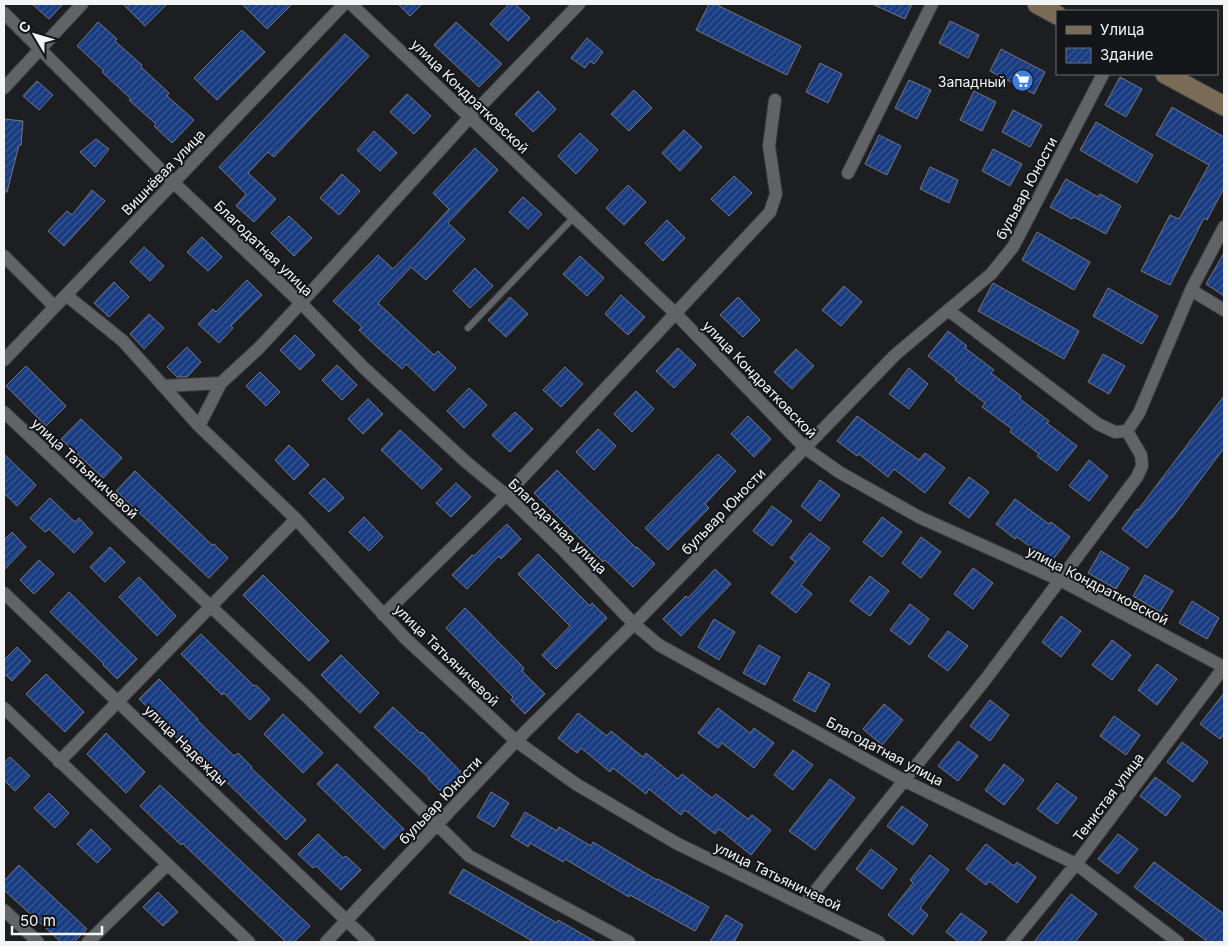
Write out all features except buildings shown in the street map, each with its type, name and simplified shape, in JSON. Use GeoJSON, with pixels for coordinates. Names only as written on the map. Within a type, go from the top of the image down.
{"type":"FeatureCollection","features":[{"type":"Feature","properties":{"kind":"main road"},"geometry":{"type":"LineString","coordinates":[[1037,4],[1056,14]]}},
{"type":"Feature","properties":{"kind":"main road"},"geometry":{"type":"LineString","coordinates":[[1167,75],[1224,106]]}},
{"type":"Feature","properties":{"kind":"street"},"geometry":{"type":"LineString","coordinates":[[4,88],[82,4]]}},
{"type":"Feature","properties":{"kind":"street","name":"Вишнёвая улица"},"geometry":{"type":"LineString","coordinates":[[4,360],[344,4]]}},
{"type":"Feature","properties":{"kind":"street","name":"улица Кондратковской"},"geometry":{"type":"LineString","coordinates":[[351,4],[676,314],[805,448],[839,472],[919,517],[1060,580],[1224,667]]}},
{"type":"Feature","properties":{"kind":"street"},"geometry":{"type":"LineString","coordinates":[[199,426],[221,383],[259,348],[470,117],[579,4]]}},
{"type":"Feature","properties":{"kind":"street"},"geometry":{"type":"LineString","coordinates":[[848,173],[932,4]]}},
{"type":"Feature","properties":{"kind":"street","name":"Благодатная улица"},"geometry":{"type":"LineString","coordinates":[[4,13],[174,183],[301,303],[363,367],[465,461],[506,495],[563,550],[634,624],[659,645],[906,780],[1076,864],[1178,942]]}},
{"type":"Feature","properties":{"kind":"street","name":"бульвар Юности"},"geometry":{"type":"LineString","coordinates":[[326,942],[516,741],[634,624],[895,355],[992,274],[1013,247],[1102,75]]}},
{"type":"Feature","properties":{"kind":"street"},"geometry":{"type":"LineString","coordinates":[[383,615],[506,495],[770,212],[776,194],[769,146],[776,100]]}},
{"type":"Feature","properties":{"kind":"street"},"geometry":{"type":"LineString","coordinates":[[1127,431],[1139,413],[1191,290],[1224,227]]}},
{"type":"Feature","properties":{"kind":"street"},"geometry":{"type":"LineString","coordinates":[[4,256],[55,307]]}},
{"type":"Feature","properties":{"kind":"street"},"geometry":{"type":"LineString","coordinates":[[1191,290],[1224,310]]}},
{"type":"Feature","properties":{"kind":"street","name":"улица Татьяничевой"},"geometry":{"type":"LineString","coordinates":[[66,295],[123,341],[199,426],[296,519],[383,615],[516,741],[576,784],[676,843],[879,942]]}},
{"type":"Feature","properties":{"kind":"street"},"geometry":{"type":"LineString","coordinates":[[948,310],[1098,424],[1115,432],[1127,431]]}},
{"type":"Feature","properties":{"kind":"street"},"geometry":{"type":"LineString","coordinates":[[162,386],[221,383]]}},
{"type":"Feature","properties":{"kind":"street","name":"улица Татьяничевой"},"geometry":{"type":"LineString","coordinates":[[4,412],[308,697],[469,856],[629,942]]}},
{"type":"Feature","properties":{"kind":"street"},"geometry":{"type":"LineString","coordinates":[[804,905],[985,680],[1137,477],[1142,466],[1141,455],[1127,431]]}},
{"type":"Feature","properties":{"kind":"street"},"geometry":{"type":"LineString","coordinates":[[59,762],[296,519]]}},
{"type":"Feature","properties":{"kind":"street","name":"улица Надежды"},"geometry":{"type":"LineString","coordinates":[[4,592],[347,920]]}},
{"type":"Feature","properties":{"kind":"street","name":"Тенистая улица"},"geometry":{"type":"LineString","coordinates":[[1012,942],[1076,864],[1224,667]]}},
{"type":"Feature","properties":{"kind":"street"},"geometry":{"type":"LineString","coordinates":[[4,708],[249,942]]}},
{"type":"Feature","properties":{"kind":"street"},"geometry":{"type":"LineString","coordinates":[[88,942],[167,865]]}},
{"type":"Feature","properties":{"kind":"street"},"geometry":{"type":"LineString","coordinates":[[4,910],[38,942]]}},
{"type":"Feature","properties":{"kind":"street"},"geometry":{"type":"LineString","coordinates":[[347,920],[369,942]]}},
{"type":"Feature","properties":{"kind":"lane"},"geometry":{"type":"LineString","coordinates":[[468,328],[574,217]]}},
{"type":"Feature","properties":{"kind":"place","name":"Западный"},"geometry":{"type":"Point","coordinates":[1022,81]}}]}
